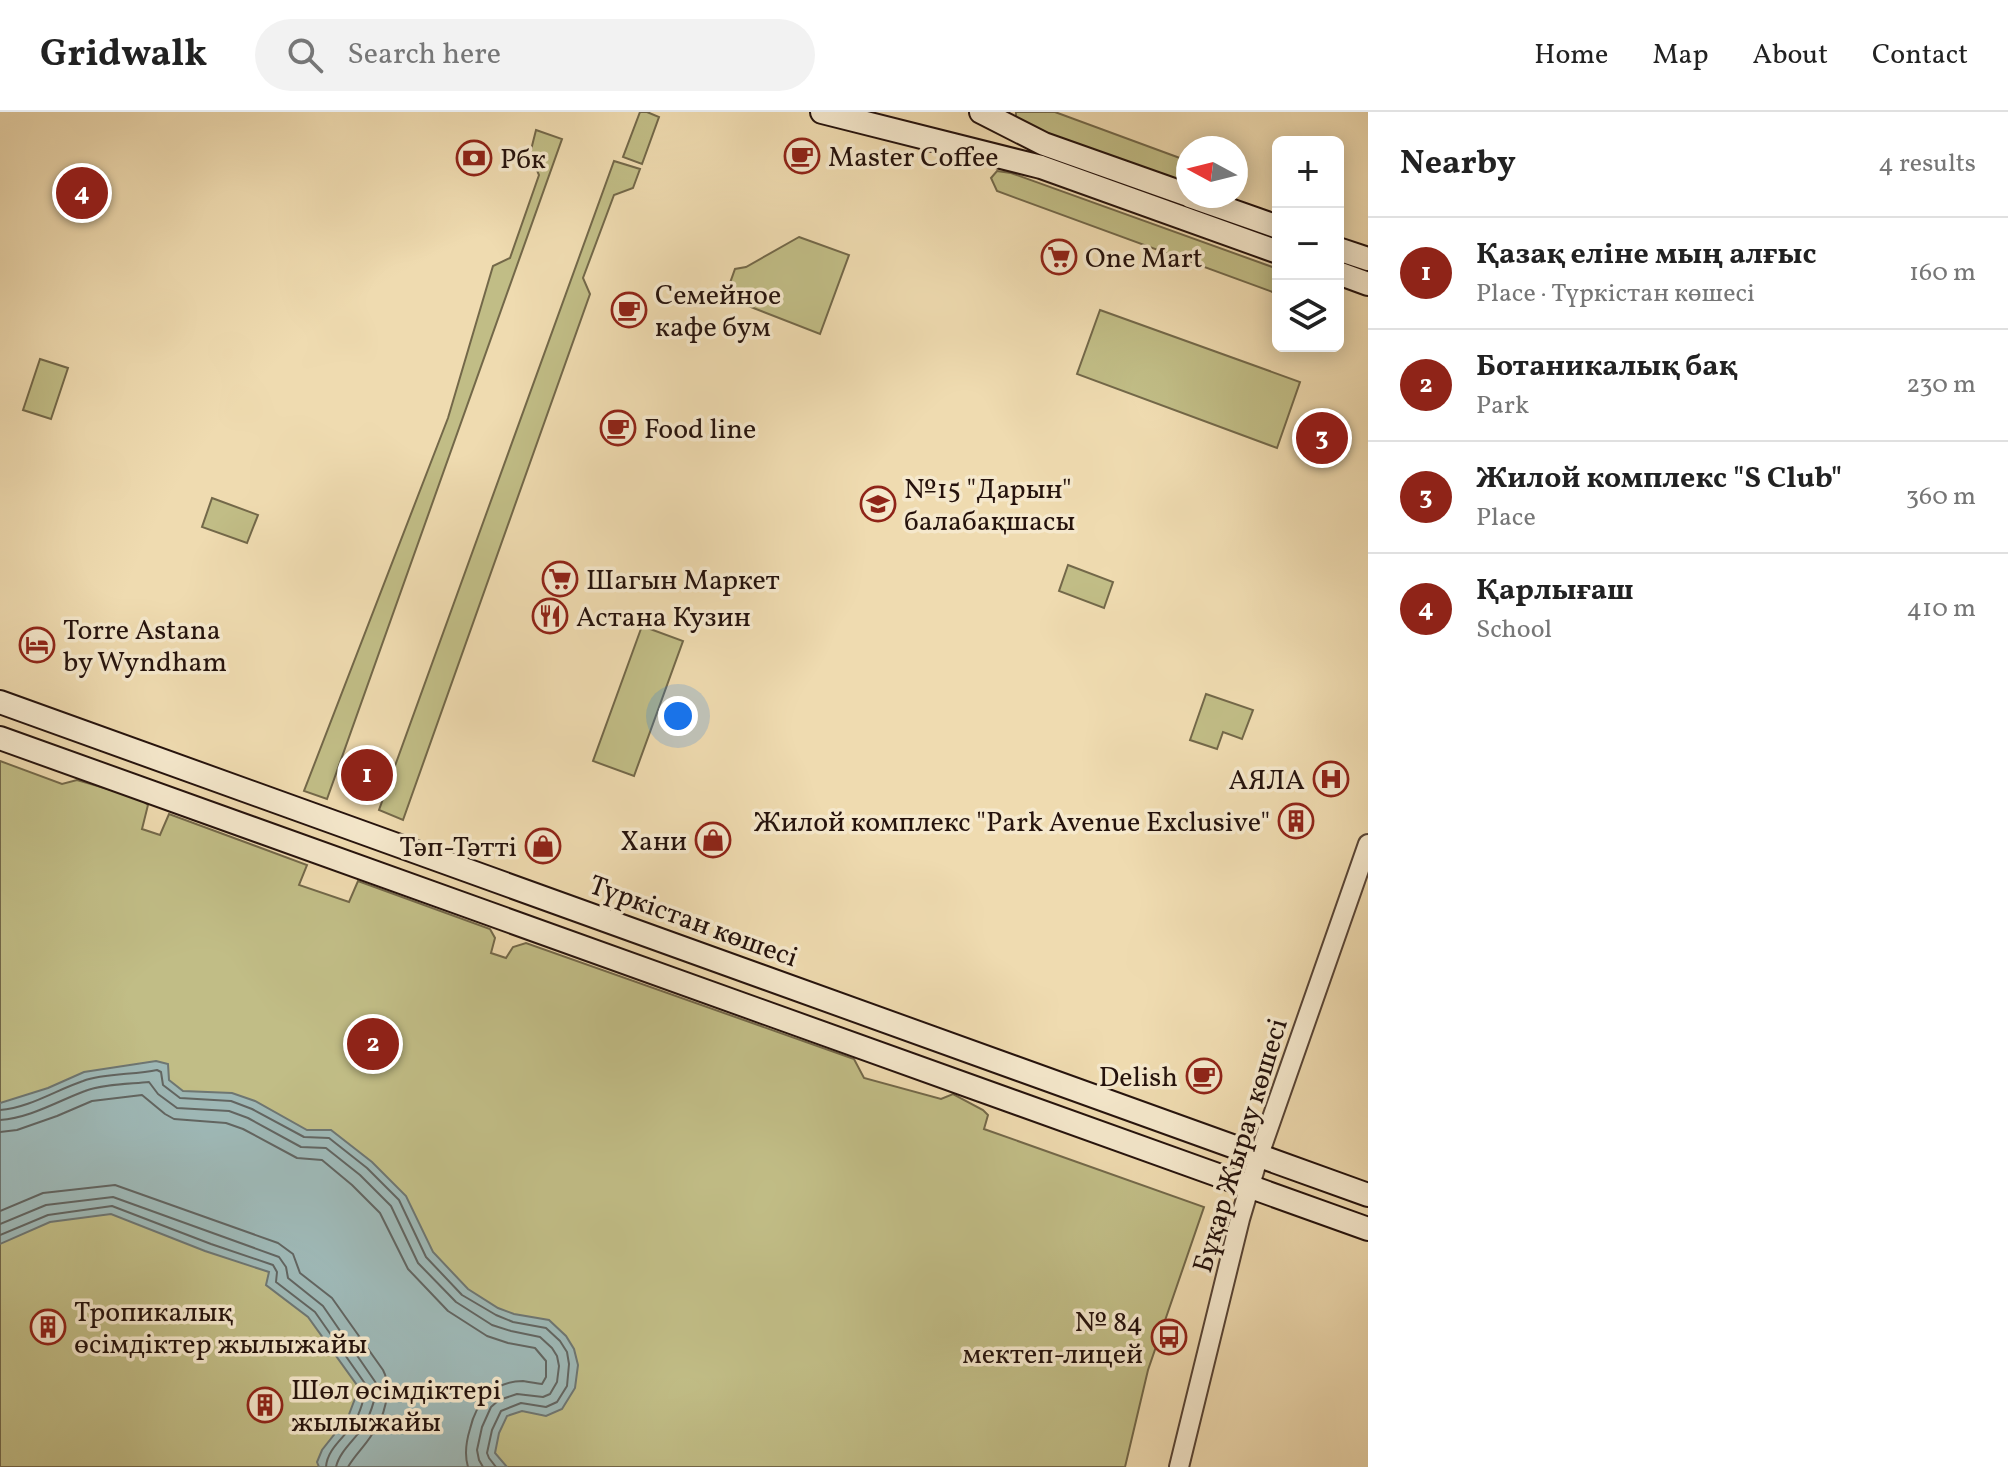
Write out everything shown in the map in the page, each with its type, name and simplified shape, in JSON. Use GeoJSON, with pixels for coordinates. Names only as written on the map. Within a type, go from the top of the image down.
{"type":"FeatureCollection","features":[{"type":"Feature","properties":{"kind":"main road"},"geometry":{"type":"LineString","coordinates":[[822,112],[1041,167],[1272,250]]}},
{"type":"Feature","properties":{"kind":"main road"},"geometry":{"type":"LineString","coordinates":[[981,112],[1044,144],[1176,191]]}},
{"type":"Feature","properties":{"kind":"main road"},"geometry":{"type":"LineString","coordinates":[[1223,208],[1272,225]]}},
{"type":"Feature","properties":{"kind":"main road"},"geometry":{"type":"LineString","coordinates":[[1344,251],[1368,259]]}},
{"type":"Feature","properties":{"kind":"main road"},"geometry":{"type":"LineString","coordinates":[[1344,275],[1368,284]]}},
{"type":"Feature","properties":{"kind":"main road","name":"Түркістан көшесі"},"geometry":{"type":"LineString","coordinates":[[0,702],[1368,1195]]}},
{"type":"Feature","properties":{"kind":"main road"},"geometry":{"type":"LineString","coordinates":[[0,738],[1368,1229]]}},
{"type":"Feature","properties":{"kind":"main road"},"geometry":{"type":"LineString","coordinates":[[287,840],[303,842],[312,838],[316,820],[310,814]]}},
{"type":"Feature","properties":{"kind":"main road"},"geometry":{"type":"LineString","coordinates":[[378,873],[368,859],[371,850],[381,845],[401,847]]}},
{"type":"Feature","properties":{"kind":"street","name":"Бұқар Жырау көшесі"},"geometry":{"type":"LineString","coordinates":[[1179,1467],[1240,1219],[1259,1155],[1368,844]]}},
{"type":"Feature","properties":{"kind":"shaded area"},"geometry":{"type":"Polygon","coordinates":[[[640,112],[659,117],[642,164],[623,157],[640,112]]]}},
{"type":"Feature","properties":{"kind":"shaded area"},"geometry":{"type":"Polygon","coordinates":[[[1016,112],[1055,112],[1176,157],[1176,184],[1024,128],[1016,118],[1016,112]]]}},
{"type":"Feature","properties":{"kind":"shaded area"},"geometry":{"type":"Polygon","coordinates":[[[536,130],[562,139],[327,799],[304,791],[448,418],[493,266],[510,258],[539,175],[530,154],[536,130]]]}},
{"type":"Feature","properties":{"kind":"shaded area"},"geometry":{"type":"Polygon","coordinates":[[[614,161],[640,169],[633,188],[614,195],[583,278],[590,294],[403,820],[379,810],[614,161]]]}},
{"type":"Feature","properties":{"kind":"shaded area"},"geometry":{"type":"Polygon","coordinates":[[[997,171],[1011,173],[1272,267],[1272,292],[997,191],[991,178],[997,171]]]}},
{"type":"Feature","properties":{"kind":"shaded area"},"geometry":{"type":"Polygon","coordinates":[[[799,237],[849,255],[820,334],[725,297],[735,269],[746,267],[799,237]]]}},
{"type":"Feature","properties":{"kind":"shaded area"},"geometry":{"type":"Polygon","coordinates":[[[1100,310],[1300,382],[1277,448],[1077,374],[1100,310]]]}},
{"type":"Feature","properties":{"kind":"shaded area"},"geometry":{"type":"Polygon","coordinates":[[[40,359],[68,368],[51,419],[23,410],[40,359]]]}},
{"type":"Feature","properties":{"kind":"shaded area"},"geometry":{"type":"Polygon","coordinates":[[[212,498],[258,515],[247,543],[202,527],[212,498]]]}},
{"type":"Feature","properties":{"kind":"shaded area"},"geometry":{"type":"Polygon","coordinates":[[[1068,565],[1113,582],[1104,608],[1059,591],[1068,565]]]}},
{"type":"Feature","properties":{"kind":"shaded area"},"geometry":{"type":"Polygon","coordinates":[[[642,626],[683,641],[634,776],[593,761],[642,626]]]}},
{"type":"Feature","properties":{"kind":"shaded area"},"geometry":{"type":"Polygon","coordinates":[[[1206,694],[1253,710],[1242,739],[1223,732],[1217,749],[1190,740],[1206,694]]]}},
{"type":"Feature","properties":{"kind":"shaded area"},"geometry":{"type":"Polygon","coordinates":[[[0,761],[62,784],[77,780],[139,798],[148,805],[142,829],[160,835],[169,814],[307,865],[299,885],[349,902],[358,881],[490,929],[495,938],[491,953],[506,958],[513,947],[526,943],[854,1059],[864,1078],[941,1099],[953,1094],[988,1115],[984,1129],[1204,1207],[1148,1370],[1125,1467],[0,1467],[0,761]]]}},
{"type":"Feature","properties":{"kind":"water"},"geometry":{"type":"Polygon","coordinates":[[[156,1061],[168,1064],[169,1080],[183,1091],[232,1093],[255,1101],[307,1130],[331,1130],[372,1162],[406,1196],[433,1252],[468,1289],[498,1308],[549,1320],[566,1336],[574,1349],[578,1365],[575,1388],[562,1409],[546,1416],[522,1411],[507,1416],[495,1453],[507,1467],[319,1467],[317,1462],[322,1450],[348,1417],[359,1388],[308,1317],[266,1285],[269,1272],[111,1214],[50,1222],[0,1244],[0,1103],[48,1088],[84,1072],[156,1061]]]}},
{"type":"Feature","properties":{"kind":"place","name":"Master Coffee"},"geometry":{"type":"Point","coordinates":[802,156]}},
{"type":"Feature","properties":{"kind":"place","name":"Рбк"},"geometry":{"type":"Point","coordinates":[474,158]}},
{"type":"Feature","properties":{"kind":"place","name":"Қарлығаш"},"geometry":{"type":"Point","coordinates":[82,193]}},
{"type":"Feature","properties":{"kind":"place","name":"One Mart"},"geometry":{"type":"Point","coordinates":[1059,257]}},
{"type":"Feature","properties":{"kind":"place","name":"Семейное кафе бум"},"geometry":{"type":"Point","coordinates":[629,310]}},
{"type":"Feature","properties":{"kind":"place","name":"Food line"},"geometry":{"type":"Point","coordinates":[618,428]}},
{"type":"Feature","properties":{"kind":"place","name":"Жилой комплекс \"S Club\""},"geometry":{"type":"Point","coordinates":[1322,438]}},
{"type":"Feature","properties":{"kind":"place","name":"№15 \"Дарын\" балабақшасы"},"geometry":{"type":"Point","coordinates":[878,504]}},
{"type":"Feature","properties":{"kind":"place","name":"Шагын Маркет"},"geometry":{"type":"Point","coordinates":[560,579]}},
{"type":"Feature","properties":{"kind":"place","name":"Астана Кузин"},"geometry":{"type":"Point","coordinates":[550,616]}},
{"type":"Feature","properties":{"kind":"place","name":"Torre Astana by Wyndham"},"geometry":{"type":"Point","coordinates":[37,645]}},
{"type":"Feature","properties":{"kind":"place","name":"Қазақ еліне мың алғыс"},"geometry":{"type":"Point","coordinates":[367,775]}},
{"type":"Feature","properties":{"kind":"place","name":"АЯЛА"},"geometry":{"type":"Point","coordinates":[1331,779]}},
{"type":"Feature","properties":{"kind":"place","name":"Жилой комплекс \"Park Avenue Exclusive\""},"geometry":{"type":"Point","coordinates":[1296,821]}},
{"type":"Feature","properties":{"kind":"place","name":"Хани"},"geometry":{"type":"Point","coordinates":[713,840]}},
{"type":"Feature","properties":{"kind":"place","name":"Тәп-Тәтті"},"geometry":{"type":"Point","coordinates":[543,846]}},
{"type":"Feature","properties":{"kind":"place","name":"Ботаникалық бақ"},"geometry":{"type":"Point","coordinates":[373,1044]}},
{"type":"Feature","properties":{"kind":"place","name":"Delish"},"geometry":{"type":"Point","coordinates":[1204,1076]}},
{"type":"Feature","properties":{"kind":"place","name":"Тропикалық өсімдіктер жылыжайы"},"geometry":{"type":"Point","coordinates":[48,1327]}},
{"type":"Feature","properties":{"kind":"place","name":"№ 84 мектеп-лицей"},"geometry":{"type":"Point","coordinates":[1169,1337]}},
{"type":"Feature","properties":{"kind":"place","name":"Шөл өсімдіктері жылыжайы"},"geometry":{"type":"Point","coordinates":[265,1405]}}]}
